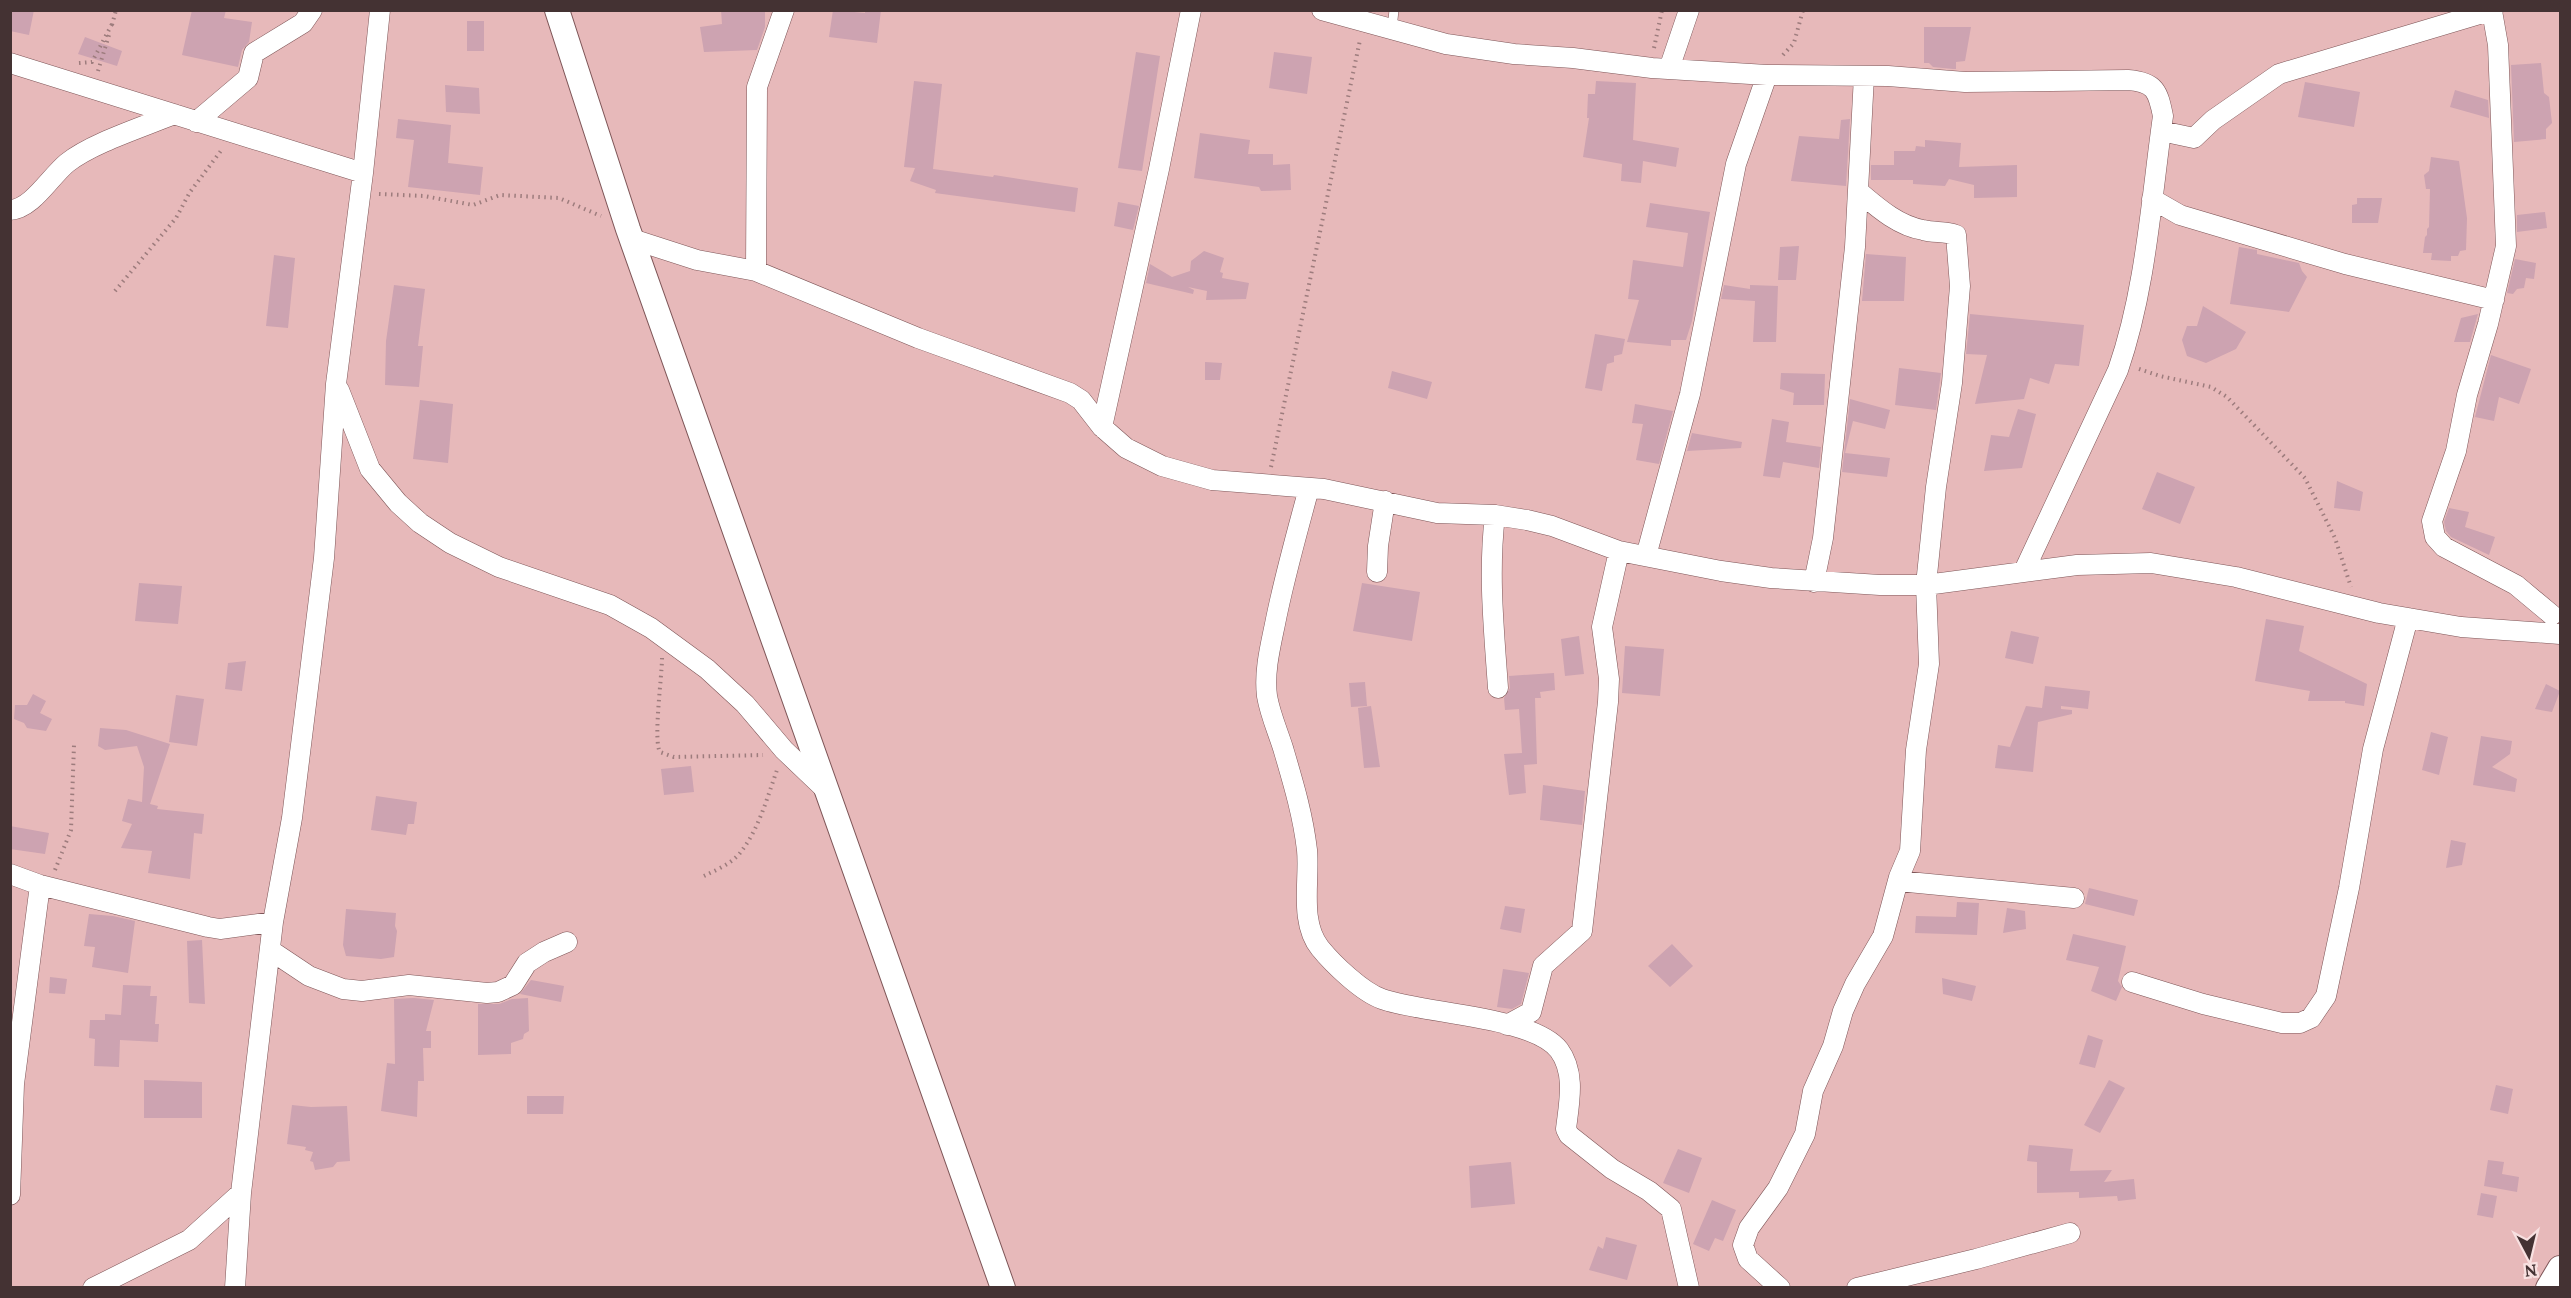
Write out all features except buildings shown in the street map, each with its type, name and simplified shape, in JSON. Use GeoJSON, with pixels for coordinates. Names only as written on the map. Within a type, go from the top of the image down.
{"type":"FeatureCollection","features":[{"type":"Feature","properties":{"kind":"street"},"geometry":{"type":"LineString","coordinates":[[196,122],[248,78],[254,53],[303,23],[312,10]]}},
{"type":"Feature","properties":{"kind":"street"},"geometry":{"type":"LineString","coordinates":[[235,1287],[241,1193],[273,922],[303,742],[324,558],[336,384],[363,173],[380,10]]}},
{"type":"Feature","properties":{"kind":"street"},"geometry":{"type":"LineString","coordinates":[[557,10],[630,234],[1003,1287]]}},
{"type":"Feature","properties":{"kind":"street"},"geometry":{"type":"LineString","coordinates":[[756,271],[757,87],[784,10]]}},
{"type":"Feature","properties":{"kind":"street"},"geometry":{"type":"LineString","coordinates":[[1102,427],[1159,169],[1191,10]]}},
{"type":"Feature","properties":{"kind":"street"},"geometry":{"type":"LineString","coordinates":[[1322,10],[1364,21],[1393,20],[1446,44],[1515,54],[1573,58],[1660,69],[1767,75],[1888,76],[1965,82],[2090,79],[2141,81],[2150,85],[2158,93],[2163,116],[2141,274],[2129,336],[2121,363],[2024,571]]}},
{"type":"Feature","properties":{"kind":"street"},"geometry":{"type":"LineString","coordinates":[[1660,69],[1689,10]]}},
{"type":"Feature","properties":{"kind":"street"},"geometry":{"type":"LineString","coordinates":[[2161,131],[2194,138],[2213,120],[2262,83],[2279,74],[2492,11],[2498,45],[2506,246],[2494,300],[2467,395],[2456,451],[2440,494],[2432,527],[2438,542],[2444,547],[2516,585],[2556,614]]}},
{"type":"Feature","properties":{"kind":"street"},"geometry":{"type":"LineString","coordinates":[[10,63],[363,173]]}},
{"type":"Feature","properties":{"kind":"street"},"geometry":{"type":"LineString","coordinates":[[1646,556],[1690,394],[1736,164],[1767,75]]}},
{"type":"Feature","properties":{"kind":"street"},"geometry":{"type":"LineString","coordinates":[[1814,582],[1823,538],[1836,432],[1858,191],[1864,76]]}},
{"type":"Feature","properties":{"kind":"street"},"geometry":{"type":"LineString","coordinates":[[10,210],[18,210],[28,204],[68,162],[103,144],[174,114]]}},
{"type":"Feature","properties":{"kind":"street"},"geometry":{"type":"LineString","coordinates":[[1780,1287],[1748,1259],[1743,1245],[1749,1228],[1778,1188],[1805,1134],[1813,1091],[1833,1046],[1843,1011],[1855,984],[1883,936],[1898,881],[1910,851],[1916,750],[1929,664],[1926,585],[1936,487],[1952,383],[1960,286],[1958,238],[1949,233],[1924,231],[1905,225],[1878,208],[1858,191]]}},
{"type":"Feature","properties":{"kind":"street"},"geometry":{"type":"LineString","coordinates":[[2152,199],[2180,215],[2345,264],[2494,300]]}},
{"type":"Feature","properties":{"kind":"street"},"geometry":{"type":"LineString","coordinates":[[630,234],[698,260],[756,271],[918,338],[1070,393],[1081,400],[1102,427],[1126,448],[1162,466],[1212,480],[1343,492],[1437,513],[1495,515],[1552,526],[1619,551],[1720,571],[1814,582],[1926,585],[2077,565],[2151,562],[2236,577],[2358,608],[2408,618],[2461,627],[2560,634]]}},
{"type":"Feature","properties":{"kind":"street"},"geometry":{"type":"LineString","coordinates":[[336,384],[370,469],[398,503],[420,523],[450,543],[499,567],[610,605],[661,636],[707,669],[745,704],[783,752],[829,793]]}},
{"type":"Feature","properties":{"kind":"street"},"geometry":{"type":"LineString","coordinates":[[1309,488],[1282,589],[1266,682],[1268,700],[1296,792],[1303,826],[1307,852],[1307,901],[1314,940],[1361,988],[1382,999],[1507,1025],[1545,1038],[1558,1049],[1571,1079],[1566,1129],[1569,1135],[1612,1169],[1649,1191],[1671,1209],[1689,1287]]}},
{"type":"Feature","properties":{"kind":"street"},"geometry":{"type":"LineString","coordinates":[[1377,572],[1378,546],[1385,501]]}},
{"type":"Feature","properties":{"kind":"street"},"geometry":{"type":"LineString","coordinates":[[1495,515],[1491,547],[1491,581],[1498,688]]}},
{"type":"Feature","properties":{"kind":"street"},"geometry":{"type":"LineString","coordinates":[[1507,1025],[1531,1012],[1543,966],[1582,931],[1608,702],[1609,679],[1602,627],[1619,551]]}},
{"type":"Feature","properties":{"kind":"street"},"geometry":{"type":"LineString","coordinates":[[2514,630],[2556,614]]}},
{"type":"Feature","properties":{"kind":"street"},"geometry":{"type":"LineString","coordinates":[[2132,982],[2203,1004],[2282,1023],[2300,1023],[2311,1018],[2325,996],[2349,888],[2373,749],[2408,618]]}},
{"type":"Feature","properties":{"kind":"street"},"geometry":{"type":"LineString","coordinates":[[10,874],[46,887],[208,927],[220,928],[273,922]]}},
{"type":"Feature","properties":{"kind":"street"},"geometry":{"type":"LineString","coordinates":[[1898,881],[2074,898]]}},
{"type":"Feature","properties":{"kind":"street"},"geometry":{"type":"LineString","coordinates":[[10,1195],[14,1084],[46,887]]}},
{"type":"Feature","properties":{"kind":"street"},"geometry":{"type":"LineString","coordinates":[[270,950],[309,976],[343,989],[362,991],[409,986],[487,993],[498,992],[513,985],[527,963],[544,952],[567,942]]}},
{"type":"Feature","properties":{"kind":"street"},"geometry":{"type":"LineString","coordinates":[[93,1287],[189,1240],[241,1193]]}},
{"type":"Feature","properties":{"kind":"street"},"geometry":{"type":"LineString","coordinates":[[1857,1287],[1976,1259],[2070,1233]]}},
{"type":"Feature","properties":{"kind":"street"},"geometry":{"type":"LineString","coordinates":[[2548,1287],[2560,1268]]}},
{"type":"Feature","properties":{"kind":"path"},"geometry":{"type":"LineString","coordinates":[[92,89],[116,10]]}},
{"type":"Feature","properties":{"kind":"path"},"geometry":{"type":"LineString","coordinates":[[1660,69],[1662,10]]}},
{"type":"Feature","properties":{"kind":"path"},"geometry":{"type":"LineString","coordinates":[[1767,75],[1794,43],[1803,10]]}},
{"type":"Feature","properties":{"kind":"path"},"geometry":{"type":"LineString","coordinates":[[1267,485],[1364,21]]}},
{"type":"Feature","properties":{"kind":"path"},"geometry":{"type":"LineString","coordinates":[[48,75],[69,64],[92,62],[112,24]]}},
{"type":"Feature","properties":{"kind":"path"},"geometry":{"type":"LineString","coordinates":[[115,291],[176,218],[190,192],[233,133]]}},
{"type":"Feature","properties":{"kind":"path"},"geometry":{"type":"LineString","coordinates":[[360,193],[424,196],[473,205],[500,195],[559,198],[630,234]]}},
{"type":"Feature","properties":{"kind":"path"},"geometry":{"type":"LineString","coordinates":[[2121,363],[2160,376],[2211,387],[2228,397],[2304,478],[2335,538],[2358,608]]}},
{"type":"Feature","properties":{"kind":"path"},"geometry":{"type":"LineString","coordinates":[[661,636],[662,682],[656,734],[656,745],[660,752],[674,757],[783,752],[761,816],[740,853],[726,865],[704,876]]}},
{"type":"Feature","properties":{"kind":"path"},"geometry":{"type":"LineString","coordinates":[[46,887],[71,830],[74,745]]}}]}
